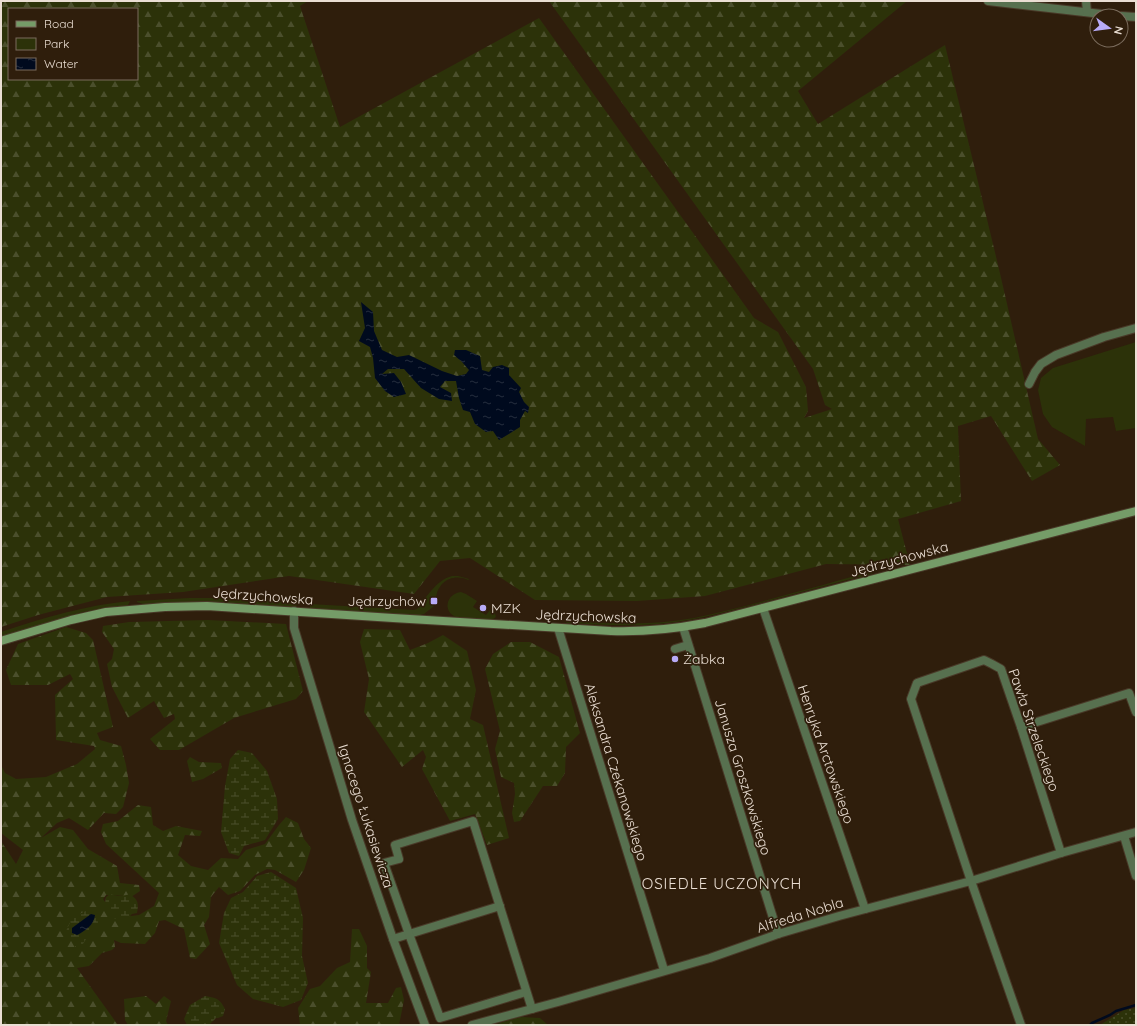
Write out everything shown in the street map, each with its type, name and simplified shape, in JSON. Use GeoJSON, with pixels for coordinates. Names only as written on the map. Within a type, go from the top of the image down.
{"type":"FeatureCollection","features":[{"type":"Feature","properties":{"kind":"main road","name":"Jędrzychowska"},"geometry":{"type":"LineString","coordinates":[[1,640],[70,620],[106,612],[165,607],[206,606],[558,628],[632,631],[662,630],[705,623],[1136,511]]}},
{"type":"Feature","properties":{"kind":"street"},"geometry":{"type":"LineString","coordinates":[[988,1],[1087,12],[1086,1]]}},
{"type":"Feature","properties":{"kind":"street"},"geometry":{"type":"LineString","coordinates":[[1029,384],[1041,364],[1056,355],[1104,337],[1136,328]]}},
{"type":"Feature","properties":{"kind":"street","name":"Henryka Arctowskiego"},"geometry":{"type":"LineString","coordinates":[[763,608],[865,909]]}},
{"type":"Feature","properties":{"kind":"street","name":"Ignacego Łukasiewicza"},"geometry":{"type":"LineString","coordinates":[[294,611],[294,628],[346,798],[393,939],[425,1025]]}},
{"type":"Feature","properties":{"kind":"street","name":"Janusza Groszkowskiego"},"geometry":{"type":"LineString","coordinates":[[683,627],[778,934]]}},
{"type":"Feature","properties":{"kind":"street","name":"Aleksandra Czekanowskiego"},"geometry":{"type":"LineString","coordinates":[[558,628],[664,970]]}},
{"type":"Feature","properties":{"kind":"street"},"geometry":{"type":"LineString","coordinates":[[675,649],[688,644]]}},
{"type":"Feature","properties":{"kind":"street","name":"Pawła Strzeleckiego"},"geometry":{"type":"LineString","coordinates":[[971,881],[911,699],[917,683],[984,660],[1001,669],[1061,853]]}},
{"type":"Feature","properties":{"kind":"street"},"geometry":{"type":"LineString","coordinates":[[1021,727],[1133,692],[1136,712]]}},
{"type":"Feature","properties":{"kind":"street"},"geometry":{"type":"LineString","coordinates":[[526,992],[440,1018],[408,934],[384,863],[399,859],[395,845],[473,821],[532,1009]]}},
{"type":"Feature","properties":{"kind":"street","name":"Alfreda Nobla"},"geometry":{"type":"LineString","coordinates":[[472,1025],[710,958],[778,934],[971,881],[1061,853],[1136,832]]}},
{"type":"Feature","properties":{"kind":"street"},"geometry":{"type":"LineString","coordinates":[[1124,836],[1136,876]]}},
{"type":"Feature","properties":{"kind":"street"},"geometry":{"type":"LineString","coordinates":[[971,881],[1021,1025]]}},
{"type":"Feature","properties":{"kind":"street"},"geometry":{"type":"LineString","coordinates":[[393,939],[500,906]]}},
{"type":"Feature","properties":{"kind":"green space"},"geometry":{"type":"Polygon","coordinates":[[[1,1],[308,1],[300,6],[340,127],[539,18],[754,318],[778,332],[806,387],[808,411],[804,418],[832,409],[825,405],[813,369],[549,1],[907,1],[798,91],[818,124],[945,45],[1038,439],[1060,465],[1032,481],[991,416],[958,426],[961,501],[898,519],[910,565],[826,564],[705,596],[637,601],[535,600],[470,558],[440,561],[414,594],[289,576],[183,592],[107,597],[38,615],[1,627],[1,1]]]}},
{"type":"Feature","properties":{"kind":"green space"},"geometry":{"type":"Polygon","coordinates":[[[1136,342],[1136,428],[1116,431],[1113,417],[1086,419],[1085,446],[1052,427],[1043,414],[1038,390],[1041,378],[1053,368],[1136,342]]]}},
{"type":"Feature","properties":{"kind":"green space"},"geometry":{"type":"Polygon","coordinates":[[[873,572],[872,574],[757,604],[679,622],[643,625],[618,625],[567,623],[564,621],[645,623],[677,621],[743,607],[873,572]]]}},
{"type":"Feature","properties":{"kind":"green space"},"geometry":{"type":"Polygon","coordinates":[[[452,576],[469,579],[452,578],[447,580],[439,588],[436,599],[433,599],[434,606],[420,616],[310,608],[310,604],[414,610],[417,609],[428,594],[441,581],[452,576]]]}},
{"type":"Feature","properties":{"kind":"green space"},"geometry":{"type":"Polygon","coordinates":[[[461,592],[477,601],[473,607],[486,615],[490,610],[495,613],[496,617],[492,620],[459,618],[454,616],[448,609],[449,600],[452,596],[461,592]]]}},
{"type":"Feature","properties":{"kind":"green space"},"geometry":{"type":"Polygon","coordinates":[[[189,598],[221,598],[298,603],[293,607],[205,603],[143,604],[137,602],[189,598]]]}},
{"type":"Feature","properties":{"kind":"green space"},"geometry":{"type":"Polygon","coordinates":[[[130,601],[128,605],[84,612],[1,637],[1,632],[49,617],[81,609],[130,601]]]}},
{"type":"Feature","properties":{"kind":"green space"},"geometry":{"type":"Polygon","coordinates":[[[208,620],[286,624],[303,691],[296,699],[234,718],[179,750],[160,750],[150,739],[175,719],[174,714],[164,718],[154,701],[128,718],[112,687],[107,664],[112,659],[114,649],[102,632],[103,626],[129,622],[208,620]]]}},
{"type":"Feature","properties":{"kind":"green space"},"geometry":{"type":"Polygon","coordinates":[[[66,627],[86,633],[93,640],[113,727],[97,733],[100,740],[121,746],[129,783],[123,807],[116,814],[104,813],[88,830],[69,818],[57,823],[41,838],[60,827],[73,830],[88,849],[117,866],[120,883],[139,885],[140,891],[131,897],[106,895],[103,899],[113,913],[123,917],[139,915],[154,906],[159,893],[106,844],[101,832],[103,824],[118,821],[138,805],[151,807],[153,825],[163,831],[176,826],[202,831],[200,836],[185,835],[178,855],[191,866],[208,870],[221,858],[238,859],[246,850],[265,844],[286,817],[298,823],[304,839],[311,848],[304,870],[296,882],[275,870],[267,869],[255,875],[240,891],[228,895],[219,887],[211,897],[209,917],[204,925],[210,944],[196,959],[190,958],[184,929],[165,920],[159,921],[155,933],[145,944],[121,943],[114,940],[115,947],[112,950],[102,953],[89,966],[77,968],[118,1025],[1,1025],[1,841],[16,864],[23,850],[1,833],[1,765],[5,773],[16,779],[46,777],[77,764],[95,749],[94,746],[56,740],[55,695],[73,679],[70,674],[48,685],[11,685],[6,670],[18,644],[66,627]]]}},
{"type":"Feature","properties":{"kind":"green space"},"geometry":{"type":"Polygon","coordinates":[[[364,629],[400,630],[410,650],[443,635],[467,651],[476,690],[470,719],[483,725],[509,838],[487,845],[475,814],[450,821],[422,769],[426,757],[423,750],[402,767],[364,712],[369,679],[360,642],[364,629]]]}},
{"type":"Feature","properties":{"kind":"green space"},"geometry":{"type":"Polygon","coordinates":[[[511,642],[530,642],[559,657],[580,733],[566,747],[565,773],[557,786],[543,786],[520,821],[514,822],[512,813],[515,794],[514,783],[501,777],[495,749],[500,731],[485,669],[493,654],[511,642]]]}},
{"type":"Feature","properties":{"kind":"green space"},"geometry":{"type":"Polygon","coordinates":[[[238,750],[252,753],[267,771],[277,799],[278,819],[265,840],[244,846],[239,856],[229,853],[221,832],[225,786],[230,759],[238,750]]]}},
{"type":"Feature","properties":{"kind":"green space"},"geometry":{"type":"Polygon","coordinates":[[[190,757],[199,762],[221,763],[222,768],[203,779],[192,782],[187,761],[190,757]]]}},
{"type":"Feature","properties":{"kind":"green space"},"geometry":{"type":"Polygon","coordinates":[[[271,872],[296,888],[303,918],[302,956],[308,983],[301,1000],[283,1007],[253,999],[237,985],[219,943],[224,913],[231,898],[243,892],[257,876],[271,872]]]}},
{"type":"Feature","properties":{"kind":"green space"},"geometry":{"type":"Polygon","coordinates":[[[110,894],[120,896],[130,894],[137,902],[137,913],[132,914],[126,920],[112,918],[110,910],[105,904],[106,897],[110,894]]]}},
{"type":"Feature","properties":{"kind":"green space"},"geometry":{"type":"Polygon","coordinates":[[[91,909],[97,913],[97,930],[90,933],[81,947],[75,947],[74,940],[66,932],[68,927],[73,919],[91,909]]]}},
{"type":"Feature","properties":{"kind":"green space"},"geometry":{"type":"Polygon","coordinates":[[[352,929],[359,929],[367,946],[367,968],[371,972],[366,1003],[388,1003],[396,988],[401,987],[404,1000],[399,1025],[300,1025],[298,1008],[310,989],[320,986],[337,968],[350,962],[352,929]]]}},
{"type":"Feature","properties":{"kind":"green space"},"geometry":{"type":"Polygon","coordinates":[[[146,996],[156,1004],[164,996],[171,1001],[166,1021],[168,1025],[128,1025],[125,1020],[124,999],[146,996]]]}},
{"type":"Feature","properties":{"kind":"green space"},"geometry":{"type":"Polygon","coordinates":[[[205,996],[215,998],[220,1001],[225,1009],[223,1016],[216,1018],[209,1025],[187,1025],[184,1019],[190,1005],[205,996]]]}},
{"type":"Feature","properties":{"kind":"green space"},"geometry":{"type":"Polygon","coordinates":[[[1136,1008],[1136,1025],[1100,1025],[1124,1010],[1136,1008]]]}},
{"type":"Feature","properties":{"kind":"green space"},"geometry":{"type":"Polygon","coordinates":[[[520,1017],[540,1018],[548,1025],[493,1025],[520,1017]]]}},
{"type":"Feature","properties":{"kind":"water"},"geometry":{"type":"Polygon","coordinates":[[[361,302],[373,312],[374,331],[382,350],[397,357],[409,355],[442,371],[457,376],[466,374],[469,370],[454,355],[455,350],[466,350],[480,356],[482,370],[489,372],[493,367],[502,365],[509,368],[509,375],[521,388],[519,392],[524,402],[529,407],[528,413],[525,411],[520,420],[520,427],[499,440],[493,431],[486,432],[475,424],[470,412],[463,410],[456,381],[445,381],[440,387],[451,393],[452,401],[439,399],[421,388],[404,369],[388,369],[382,374],[394,373],[401,382],[406,394],[394,397],[385,391],[375,378],[373,358],[370,347],[359,341],[365,328],[361,302]]]}},
{"type":"Feature","properties":{"kind":"water"},"geometry":{"type":"Polygon","coordinates":[[[91,914],[95,915],[93,922],[89,927],[77,935],[72,933],[72,928],[91,914]]]}},
{"type":"Feature","properties":{"kind":"waterway"},"geometry":{"type":"LineString","coordinates":[[1090,1025],[1116,1011],[1136,1005]]}},
{"type":"Feature","properties":{"kind":"place","name":"Jędrzychów"},"geometry":{"type":"Point","coordinates":[434,601]}},
{"type":"Feature","properties":{"kind":"place","name":"MZK"},"geometry":{"type":"Point","coordinates":[483,608]}},
{"type":"Feature","properties":{"kind":"place","name":"Żabka"},"geometry":{"type":"Point","coordinates":[675,659]}},
{"type":"Feature","properties":{"kind":"district","name":"OSIEDLE UCZONYCH"},"geometry":{"type":"Point","coordinates":[722,884]}}]}
